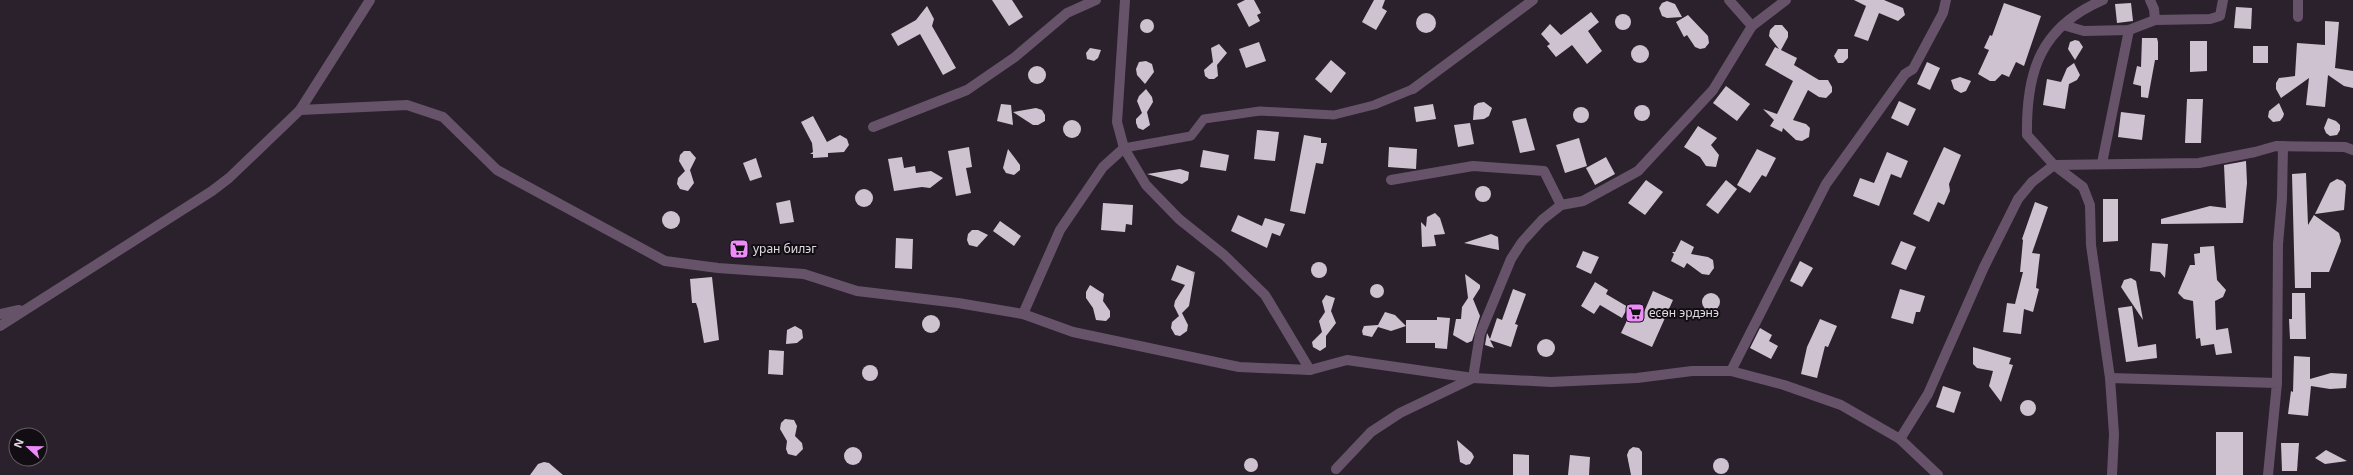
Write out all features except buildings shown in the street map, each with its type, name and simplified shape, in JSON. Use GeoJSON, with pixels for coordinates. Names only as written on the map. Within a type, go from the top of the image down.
{"type":"FeatureCollection","features":[{"type":"Feature","properties":{"kind":"street"},"geometry":{"type":"LineString","coordinates":[[0,326],[229,178],[300,110],[370,0]]}},
{"type":"Feature","properties":{"kind":"street"},"geometry":{"type":"LineString","coordinates":[[873,127],[967,90],[1015,58],[1067,13],[1096,0]]}},
{"type":"Feature","properties":{"kind":"street"},"geometry":{"type":"LineString","coordinates":[[1125,0],[1117,122],[1124,148],[1146,185],[1179,219],[1224,255],[1265,295],[1310,370]]}},
{"type":"Feature","properties":{"kind":"street"},"geometry":{"type":"LineString","coordinates":[[1413,89],[1533,0]]}},
{"type":"Feature","properties":{"kind":"street"},"geometry":{"type":"LineString","coordinates":[[1729,0],[1752,26]]}},
{"type":"Feature","properties":{"kind":"street"},"geometry":{"type":"LineString","coordinates":[[1473,378],[1480,334],[1511,259],[1542,220],[1561,205],[1583,200],[1638,171],[1713,90],[1752,26],[1786,0]]}},
{"type":"Feature","properties":{"kind":"street"},"geometry":{"type":"LineString","coordinates":[[1731,371],[1826,184],[1906,74],[1913,69],[1942,13],[1946,0]]}},
{"type":"Feature","properties":{"kind":"street"},"geometry":{"type":"LineString","coordinates":[[2103,0],[2093,4],[2063,25],[2051,36],[2038,60],[2029,84],[2027,135],[2054,165],[2083,188],[2090,205],[2092,245],[2110,378],[2114,434],[2112,475]]}},
{"type":"Feature","properties":{"kind":"street"},"geometry":{"type":"LineString","coordinates":[[2150,0],[2154,9],[2155,20]]}},
{"type":"Feature","properties":{"kind":"street"},"geometry":{"type":"LineString","coordinates":[[2063,25],[2084,31],[2130,30],[2155,20],[2210,20],[2220,16],[2223,0]]}},
{"type":"Feature","properties":{"kind":"street"},"geometry":{"type":"LineString","coordinates":[[2298,0],[2298,17]]}},
{"type":"Feature","properties":{"kind":"street"},"geometry":{"type":"LineString","coordinates":[[2102,164],[2130,30]]}},
{"type":"Feature","properties":{"kind":"street"},"geometry":{"type":"LineString","coordinates":[[300,110],[407,105],[443,117],[497,170],[665,261],[718,268],[804,274],[857,291],[958,303],[1023,314],[1073,332],[1239,366],[1310,370],[1347,360],[1473,378],[1550,382],[1637,378],[1692,371],[1731,371],[1784,385],[1841,405],[1900,439],[1938,475]]}},
{"type":"Feature","properties":{"kind":"street"},"geometry":{"type":"LineString","coordinates":[[1900,439],[1928,394],[1984,267],[2000,238],[2018,199],[2032,182],[2054,165],[2199,163],[2283,146],[2345,147],[2353,150]]}},
{"type":"Feature","properties":{"kind":"street"},"geometry":{"type":"LineString","coordinates":[[2268,475],[2277,383],[2278,244],[2282,198],[2283,146]]}},
{"type":"Feature","properties":{"kind":"street"},"geometry":{"type":"LineString","coordinates":[[1023,314],[1060,230],[1103,167],[1124,148]]}},
{"type":"Feature","properties":{"kind":"street"},"geometry":{"type":"LineString","coordinates":[[1390,180],[1473,166],[1544,171],[1561,205]]}},
{"type":"Feature","properties":{"kind":"street"},"geometry":{"type":"LineString","coordinates":[[0,314],[28,308]]}},
{"type":"Feature","properties":{"kind":"street"},"geometry":{"type":"LineString","coordinates":[[1336,469],[1371,432],[1400,413],[1473,378]]}},
{"type":"Feature","properties":{"kind":"street"},"geometry":{"type":"LineString","coordinates":[[2110,378],[2277,383]]}},
{"type":"Feature","properties":{"kind":"lane"},"geometry":{"type":"LineString","coordinates":[[1124,148],[1191,136],[1204,119],[1260,111],[1334,115],[1374,105],[1413,89]]}},
{"type":"Feature","properties":{"kind":"place","name":"уран билэг"},"geometry":{"type":"Point","coordinates":[739,249]}},
{"type":"Feature","properties":{"kind":"place","name":"есөн эрдэнэ"},"geometry":{"type":"Point","coordinates":[1635,313]}}]}
